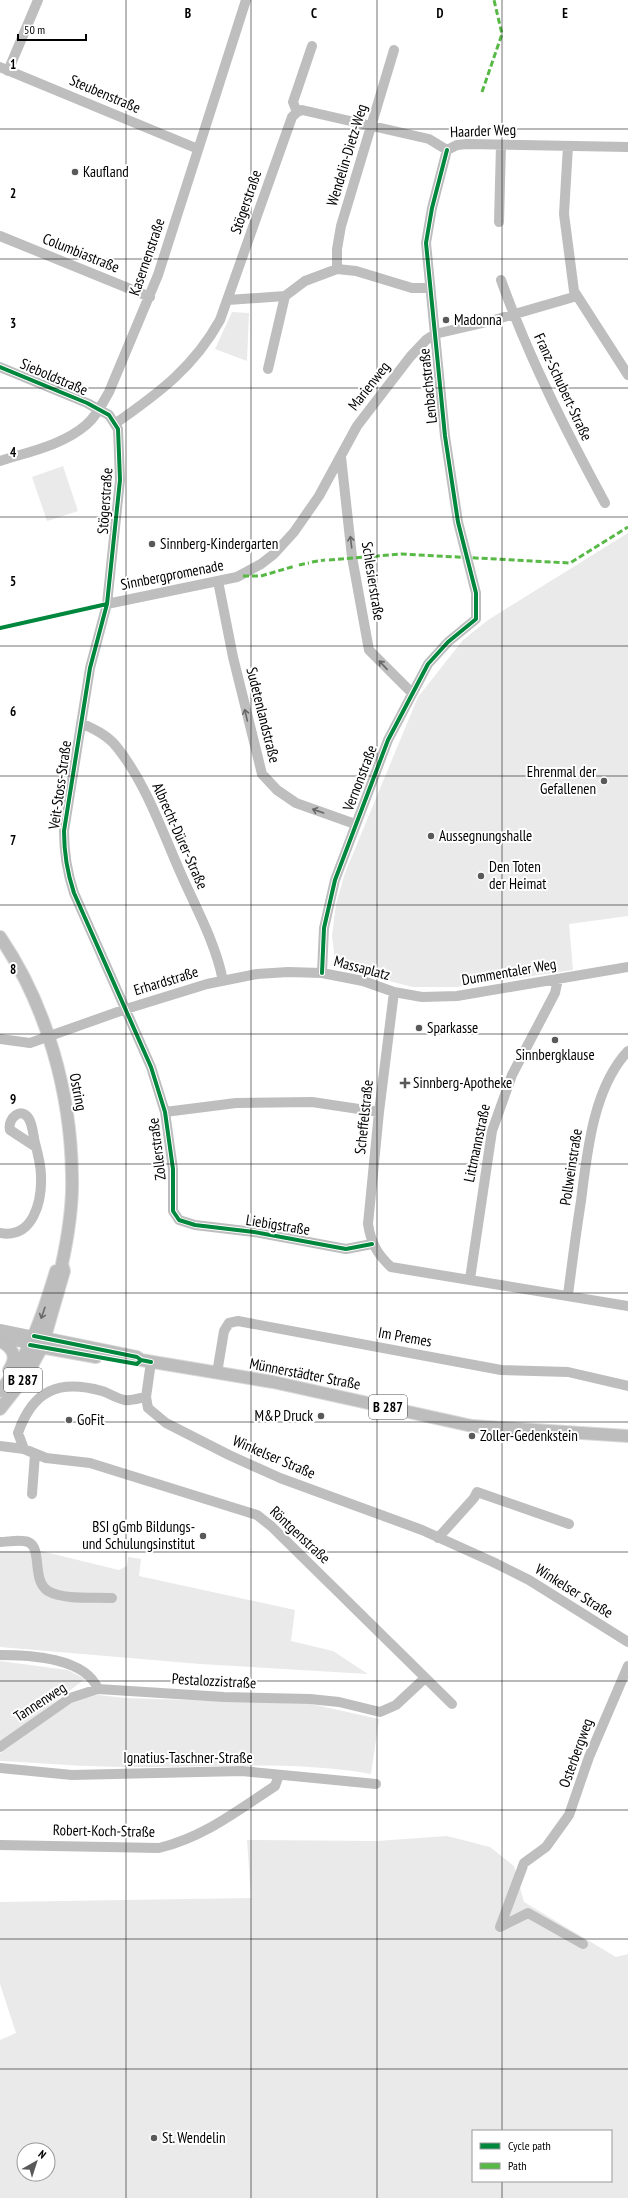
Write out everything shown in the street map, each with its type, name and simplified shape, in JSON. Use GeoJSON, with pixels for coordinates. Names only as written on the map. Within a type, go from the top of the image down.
{"type":"FeatureCollection","features":[{"type":"Feature","properties":{"kind":"main road","name":"Ostring"},"geometry":{"type":"LineString","coordinates":[[0,937],[30,989],[49,1037],[66,1110],[72,1177],[62,1264],[64,1271],[26,1376],[0,1409]]}},
{"type":"Feature","properties":{"kind":"main road"},"geometry":{"type":"LineString","coordinates":[[0,1341],[9,1346],[14,1358],[12,1366],[0,1383]]}},
{"type":"Feature","properties":{"kind":"main road","name":"Ostring"},"geometry":{"type":"LineString","coordinates":[[0,1391],[38,1342]]}},
{"type":"Feature","properties":{"kind":"main road","name":"Münnerstädter Straße"},"geometry":{"type":"LineString","coordinates":[[38,1342],[137,1357],[146,1361],[273,1382],[472,1426],[628,1436]]}},
{"type":"Feature","properties":{"kind":"street"},"geometry":{"type":"LineString","coordinates":[[4,69],[38,0]]}},
{"type":"Feature","properties":{"kind":"street","name":"Kasernenstraße"},"geometry":{"type":"LineString","coordinates":[[0,461],[68,437],[86,425],[98,410],[109,392],[150,297],[246,0]]}},
{"type":"Feature","properties":{"kind":"street","name":"Stögerstraße"},"geometry":{"type":"LineString","coordinates":[[107,604],[120,480],[120,444],[116,423],[182,373],[196,358],[220,320],[292,117],[297,112],[294,102],[312,46]]}},
{"type":"Feature","properties":{"kind":"street","name":"Wendelin-Dietz-Weg"},"geometry":{"type":"LineString","coordinates":[[337,270],[337,249],[341,226],[394,50]]}},
{"type":"Feature","properties":{"kind":"street","name":"Steubenstraße"},"geometry":{"type":"LineString","coordinates":[[4,69],[198,149]]}},
{"type":"Feature","properties":{"kind":"street","name":"Haarder Weg"},"geometry":{"type":"LineString","coordinates":[[297,112],[302,110],[430,140],[447,150],[457,145],[628,147]]}},
{"type":"Feature","properties":{"kind":"street"},"geometry":{"type":"LineString","coordinates":[[499,222],[501,145]]}},
{"type":"Feature","properties":{"kind":"street"},"geometry":{"type":"LineString","coordinates":[[568,146],[564,214],[574,291],[628,375]]}},
{"type":"Feature","properties":{"kind":"street","name":"Lenbachstraße"},"geometry":{"type":"LineString","coordinates":[[447,150],[432,208],[426,243],[429,288],[445,436],[458,522],[476,593],[476,619]]}},
{"type":"Feature","properties":{"kind":"street","name":"Columbiastraße"},"geometry":{"type":"LineString","coordinates":[[0,236],[150,297]]}},
{"type":"Feature","properties":{"kind":"street"},"geometry":{"type":"LineString","coordinates":[[228,300],[285,296],[305,281],[337,270],[356,271],[401,286],[429,288]]}},
{"type":"Feature","properties":{"kind":"street","name":"Franz-Schubert-Straße"},"geometry":{"type":"LineString","coordinates":[[502,280],[513,314],[557,415],[605,503]]}},
{"type":"Feature","properties":{"kind":"street"},"geometry":{"type":"LineString","coordinates":[[268,369],[285,296]]}},
{"type":"Feature","properties":{"kind":"street","name":"Marienweg"},"geometry":{"type":"LineString","coordinates":[[243,576],[274,554],[294,532],[319,496],[357,426],[419,347],[435,334],[577,296]]}},
{"type":"Feature","properties":{"kind":"street","name":"Sieboldstraße"},"geometry":{"type":"LineString","coordinates":[[0,367],[87,403],[98,410]]}},
{"type":"Feature","properties":{"kind":"street"},"geometry":{"type":"LineString","coordinates":[[98,410],[109,415],[116,423]]}},
{"type":"Feature","properties":{"kind":"street","name":"Schlesierstraße"},"geometry":{"type":"LineString","coordinates":[[341,457],[352,557],[369,650],[411,692]]}},
{"type":"Feature","properties":{"kind":"street","name":"Sinnbergpromenade"},"geometry":{"type":"LineString","coordinates":[[107,604],[243,576]]}},
{"type":"Feature","properties":{"kind":"street","name":"Sudetenlandstraße"},"geometry":{"type":"LineString","coordinates":[[218,581],[232,657],[262,774],[277,790],[296,803],[355,824]]}},
{"type":"Feature","properties":{"kind":"street","name":"Veit-Stoss-Straße"},"geometry":{"type":"LineString","coordinates":[[107,604],[90,668],[64,831],[64,851],[67,873],[74,893],[126,1009]]}},
{"type":"Feature","properties":{"kind":"street","name":"Vernonstraße"},"geometry":{"type":"LineString","coordinates":[[322,973],[324,928],[335,880],[388,740],[411,692],[428,664],[448,642],[476,619]]}},
{"type":"Feature","properties":{"kind":"street","name":"Albrecht-Dürer-Straße"},"geometry":{"type":"LineString","coordinates":[[81,722],[103,734],[116,746],[141,784],[220,965],[223,981]]}},
{"type":"Feature","properties":{"kind":"street","name":"Dummentaler Weg"},"geometry":{"type":"LineString","coordinates":[[394,992],[422,997],[457,996],[628,968]]}},
{"type":"Feature","properties":{"kind":"street","name":"Erhardstraße"},"geometry":{"type":"LineString","coordinates":[[0,1039],[30,1042],[49,1037],[126,1009],[223,981],[280,972],[322,973]]}},
{"type":"Feature","properties":{"kind":"street","name":"Massaplatz"},"geometry":{"type":"LineString","coordinates":[[322,973],[363,981],[394,992]]}},
{"type":"Feature","properties":{"kind":"street","name":"Littmannstraße"},"geometry":{"type":"LineString","coordinates":[[470,1279],[492,1131],[512,1075],[555,993],[558,979]]}},
{"type":"Feature","properties":{"kind":"street","name":"Scheffelstraße"},"geometry":{"type":"LineString","coordinates":[[372,1244],[368,1224],[379,1112],[394,992]]}},
{"type":"Feature","properties":{"kind":"street","name":"Zollerstraße"},"geometry":{"type":"LineString","coordinates":[[126,1009],[151,1067],[164,1112],[173,1169],[173,1210],[180,1220]]}},
{"type":"Feature","properties":{"kind":"street","name":"Pollweinstraße"},"geometry":{"type":"LineString","coordinates":[[568,1295],[589,1144],[595,1114],[614,1070],[628,1051]]}},
{"type":"Feature","properties":{"kind":"street"},"geometry":{"type":"LineString","coordinates":[[164,1112],[236,1103],[312,1102],[379,1112]]}},
{"type":"Feature","properties":{"kind":"street"},"geometry":{"type":"LineString","coordinates":[[0,1233],[19,1233],[31,1222],[41,1188],[41,1175],[36,1147]]}},
{"type":"Feature","properties":{"kind":"street","name":"Liebigstraße"},"geometry":{"type":"LineString","coordinates":[[180,1220],[195,1225],[254,1232],[346,1249],[372,1244]]}},
{"type":"Feature","properties":{"kind":"street"},"geometry":{"type":"LineString","coordinates":[[372,1244],[379,1256],[392,1267],[628,1306]]}},
{"type":"Feature","properties":{"kind":"street","name":"Im Premes"},"geometry":{"type":"LineString","coordinates":[[217,1373],[224,1332],[229,1323],[238,1321],[501,1370],[568,1372],[628,1386]]}},
{"type":"Feature","properties":{"kind":"street"},"geometry":{"type":"LineString","coordinates":[[0,1329],[38,1342]]}},
{"type":"Feature","properties":{"kind":"street"},"geometry":{"type":"LineString","coordinates":[[0,1337],[38,1342]]}},
{"type":"Feature","properties":{"kind":"street"},"geometry":{"type":"LineString","coordinates":[[24,1449],[18,1433],[23,1417],[41,1397],[51,1390],[64,1386],[84,1386],[125,1400],[146,1397],[146,1361]]}},
{"type":"Feature","properties":{"kind":"street","name":"Winkelser Straße"},"geometry":{"type":"LineString","coordinates":[[146,1397],[148,1408],[166,1423],[229,1455],[280,1478],[438,1538],[529,1580],[628,1642]]}},
{"type":"Feature","properties":{"kind":"street","name":"Röntgenstraße"},"geometry":{"type":"LineString","coordinates":[[0,1446],[24,1449],[46,1458],[90,1463],[257,1516],[272,1526],[452,1704]]}},
{"type":"Feature","properties":{"kind":"street"},"geometry":{"type":"LineString","coordinates":[[32,1494],[35,1454]]}},
{"type":"Feature","properties":{"kind":"street"},"geometry":{"type":"LineString","coordinates":[[438,1538],[474,1498],[477,1492],[569,1524]]}},
{"type":"Feature","properties":{"kind":"street"},"geometry":{"type":"LineString","coordinates":[[0,1542],[27,1542],[32,1545],[35,1552],[38,1579],[48,1591],[67,1596],[112,1598]]}},
{"type":"Feature","properties":{"kind":"street"},"geometry":{"type":"LineString","coordinates":[[0,1655],[28,1655],[64,1662],[87,1673],[98,1688]]}},
{"type":"Feature","properties":{"kind":"street","name":"Osterbergweg"},"geometry":{"type":"LineString","coordinates":[[583,1944],[528,1913],[500,1926],[524,1864],[546,1848],[569,1815],[589,1757],[628,1666]]}},
{"type":"Feature","properties":{"kind":"street","name":"Pestalozzistraße"},"geometry":{"type":"LineString","coordinates":[[98,1688],[224,1698],[310,1699],[339,1702],[380,1712],[396,1705],[425,1678]]}},
{"type":"Feature","properties":{"kind":"street","name":"Tannenweg"},"geometry":{"type":"LineString","coordinates":[[0,1747],[70,1698],[98,1688]]}},
{"type":"Feature","properties":{"kind":"street","name":"Ignatius-Taschner-Straße"},"geometry":{"type":"LineString","coordinates":[[0,1768],[72,1775],[242,1771],[376,1784]]}},
{"type":"Feature","properties":{"kind":"street","name":"Robert-Koch-Straße"},"geometry":{"type":"LineString","coordinates":[[0,1845],[159,1848],[202,1834],[276,1786],[279,1775]]}},
{"type":"Feature","properties":{"kind":"shaded area"},"geometry":{"type":"Polygon","coordinates":[[[232,312],[249,313],[247,361],[215,349],[232,312]]]}},
{"type":"Feature","properties":{"kind":"shaded area"},"geometry":{"type":"Polygon","coordinates":[[[63,466],[78,511],[47,521],[32,477],[63,466]]]}},
{"type":"Feature","properties":{"kind":"shaded area"},"geometry":{"type":"Polygon","coordinates":[[[628,533],[628,916],[569,924],[573,970],[457,987],[413,987],[340,969],[335,961],[332,936],[336,904],[345,873],[418,697],[463,640],[488,620],[628,533]]]}},
{"type":"Feature","properties":{"kind":"shaded area"},"geometry":{"type":"Polygon","coordinates":[[[0,1551],[41,1551],[119,1570],[127,1566],[128,1557],[141,1559],[139,1576],[295,1610],[291,1641],[333,1651],[368,1674],[200,1664],[0,1647],[0,1551]]]}},
{"type":"Feature","properties":{"kind":"shaded area"},"geometry":{"type":"Polygon","coordinates":[[[0,1661],[68,1670],[85,1679],[0,1743],[0,1661]]]}},
{"type":"Feature","properties":{"kind":"shaded area"},"geometry":{"type":"Polygon","coordinates":[[[98,1695],[126,1698],[311,1704],[379,1719],[371,1774],[310,1767],[112,1767],[0,1761],[0,1753],[73,1701],[98,1695]]]}},
{"type":"Feature","properties":{"kind":"shaded area"},"geometry":{"type":"Polygon","coordinates":[[[447,1836],[490,1847],[514,1866],[524,1902],[616,1957],[628,1954],[628,2198],[0,2198],[0,2040],[16,2033],[0,1984],[0,1902],[251,1898],[247,1840],[377,1841],[447,1836]]]}},
{"type":"Feature","properties":{"kind":"marked path"},"geometry":{"type":"LineString","coordinates":[[482,92],[502,34],[494,0]]}},
{"type":"Feature","properties":{"kind":"marked path"},"geometry":{"type":"LineString","coordinates":[[329,560],[401,554],[570,563],[628,527]]}},
{"type":"Feature","properties":{"kind":"marked path"},"geometry":{"type":"LineString","coordinates":[[312,562],[325,560]]}},
{"type":"Feature","properties":{"kind":"marked path"},"geometry":{"type":"LineString","coordinates":[[299,565],[309,563]]}},
{"type":"Feature","properties":{"kind":"marked path"},"geometry":{"type":"LineString","coordinates":[[243,576],[261,576],[295,566]]}},
{"type":"Feature","properties":{"kind":"cycle path"},"geometry":{"type":"LineString","coordinates":[[322,973],[324,928],[335,880],[388,740],[428,664],[448,642],[476,619],[476,593],[458,522],[445,436],[426,243],[432,208],[447,150]]}},
{"type":"Feature","properties":{"kind":"cycle path"},"geometry":{"type":"LineString","coordinates":[[0,367],[87,403],[109,415],[118,429],[120,480],[107,604],[90,668],[64,831],[66,862],[74,893],[151,1067],[165,1112],[173,1169],[173,1211],[179,1220],[195,1225],[254,1232],[346,1249],[372,1244]]}},
{"type":"Feature","properties":{"kind":"cycle path"},"geometry":{"type":"LineString","coordinates":[[0,628],[107,604]]}},
{"type":"Feature","properties":{"kind":"cycle path"},"geometry":{"type":"LineString","coordinates":[[34,1336],[137,1357],[141,1360],[151,1362]]}},
{"type":"Feature","properties":{"kind":"cycle path"},"geometry":{"type":"LineString","coordinates":[[30,1345],[137,1364],[141,1360]]}},
{"type":"Feature","properties":{"kind":"place","name":"Kaufland"},"geometry":{"type":"Point","coordinates":[75,172]}},
{"type":"Feature","properties":{"kind":"place","name":"Madonna"},"geometry":{"type":"Point","coordinates":[446,320]}},
{"type":"Feature","properties":{"kind":"place","name":"Sinnberg-Kindergarten"},"geometry":{"type":"Point","coordinates":[152,544]}},
{"type":"Feature","properties":{"kind":"place","name":"Ehrenmal der Gefallenen"},"geometry":{"type":"Point","coordinates":[604,781]}},
{"type":"Feature","properties":{"kind":"place","name":"Aussegnungshalle"},"geometry":{"type":"Point","coordinates":[431,836]}},
{"type":"Feature","properties":{"kind":"place","name":"Den Toten der Heimat"},"geometry":{"type":"Point","coordinates":[481,876]}},
{"type":"Feature","properties":{"kind":"place","name":"Sparkasse"},"geometry":{"type":"Point","coordinates":[419,1028]}},
{"type":"Feature","properties":{"kind":"place","name":"Sinnbergklause"},"geometry":{"type":"Point","coordinates":[555,1040]}},
{"type":"Feature","properties":{"kind":"place","name":"Sinnberg-Apotheke"},"geometry":{"type":"Point","coordinates":[405,1083]}},
{"type":"Feature","properties":{"kind":"place","name":"M&P Druck"},"geometry":{"type":"Point","coordinates":[321,1416]}},
{"type":"Feature","properties":{"kind":"place","name":"GoFit"},"geometry":{"type":"Point","coordinates":[69,1420]}},
{"type":"Feature","properties":{"kind":"place","name":"Zoller-Gedenkstein"},"geometry":{"type":"Point","coordinates":[472,1436]}},
{"type":"Feature","properties":{"kind":"place","name":"BSI gGmb Bildungs- und Schulungsinstitut"},"geometry":{"type":"Point","coordinates":[203,1536]}},
{"type":"Feature","properties":{"kind":"place","name":"St. Wendelin"},"geometry":{"type":"Point","coordinates":[154,2138]}}]}
